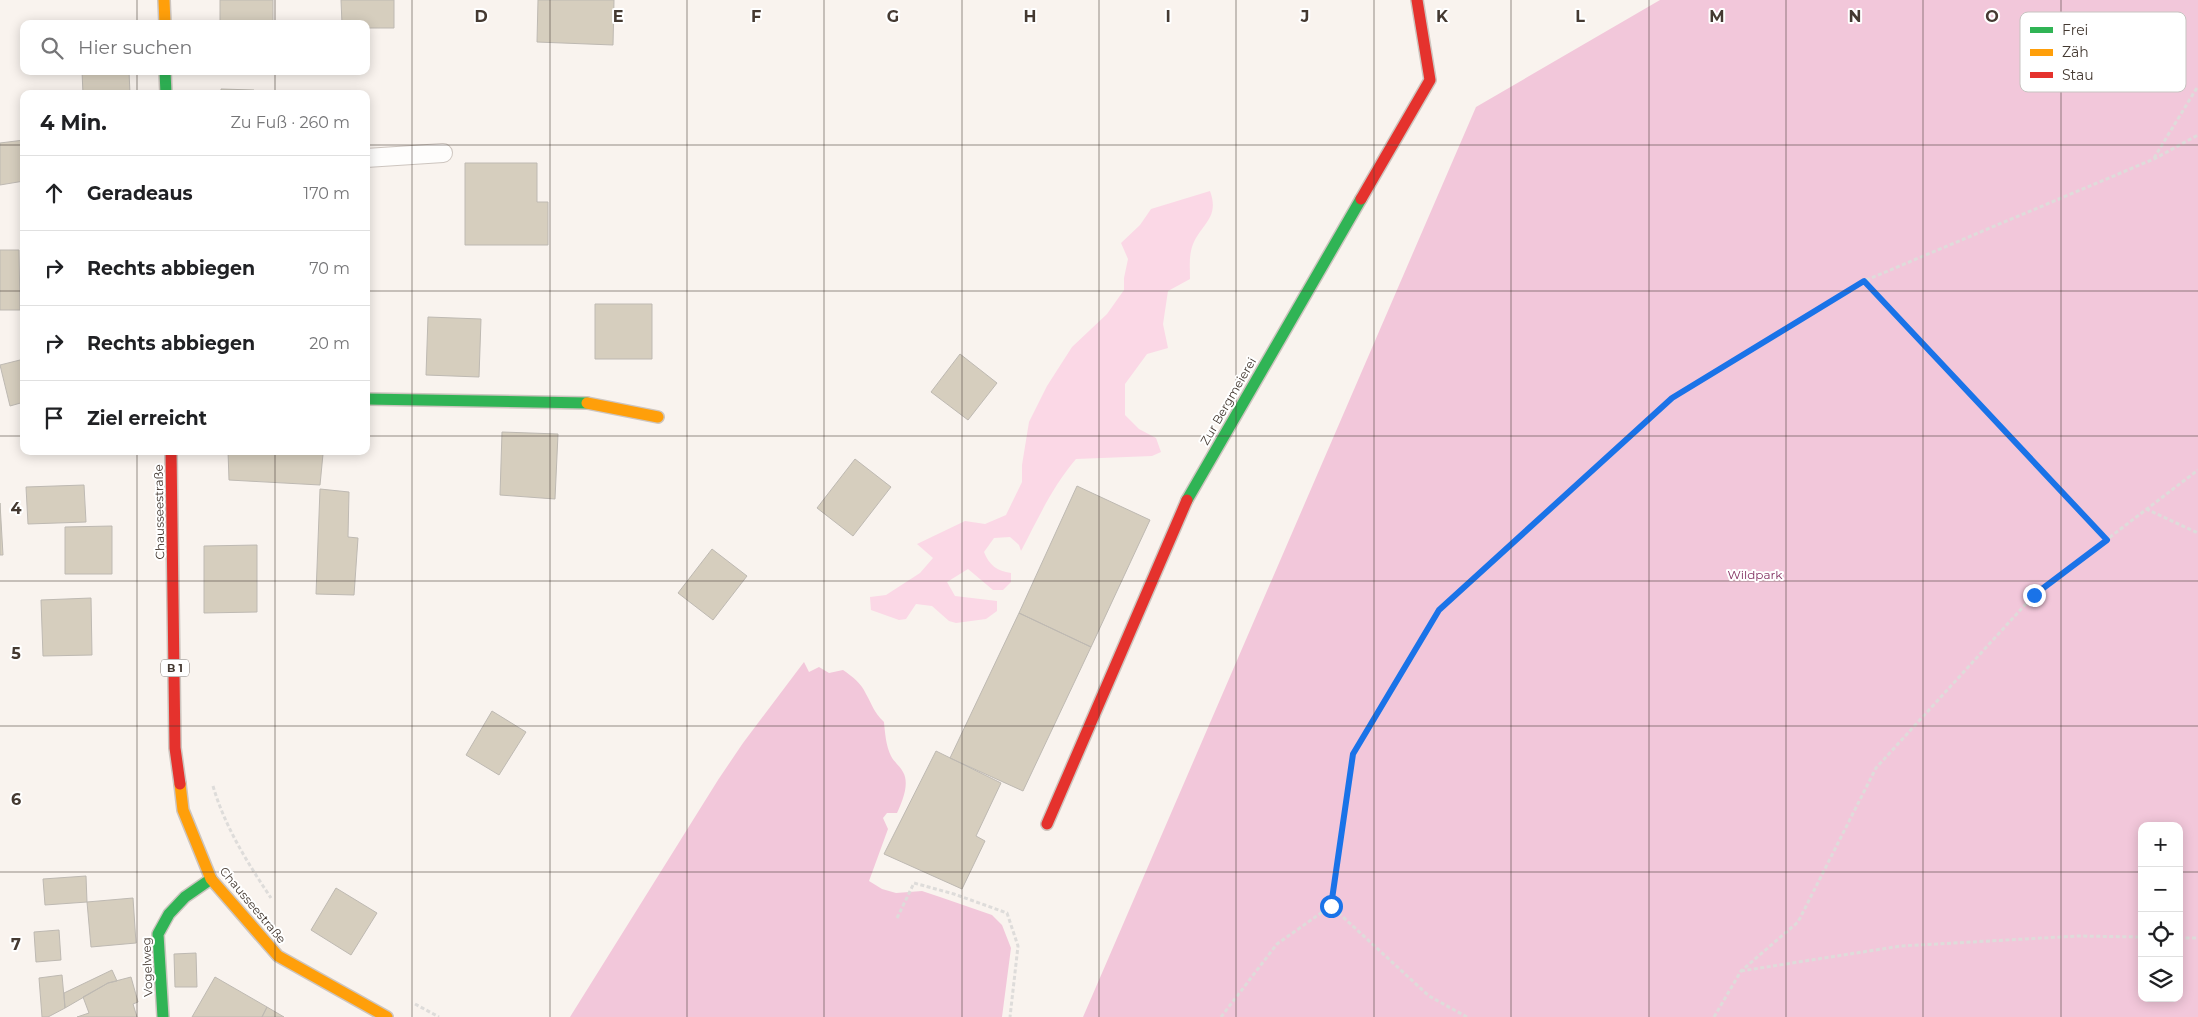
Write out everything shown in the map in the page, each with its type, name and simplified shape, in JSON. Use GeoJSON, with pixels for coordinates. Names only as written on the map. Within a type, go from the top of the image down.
{"type":"FeatureCollection","features":[{"type":"Feature","properties":{"kind":"street"},"geometry":{"type":"LineString","coordinates":[[164,0],[165,20]]}},
{"type":"Feature","properties":{"kind":"street","name":"Zur Bergmeierei"},"geometry":{"type":"LineString","coordinates":[[1047,824],[1181,510],[1430,80],[1417,0]]}},
{"type":"Feature","properties":{"kind":"street"},"geometry":{"type":"LineString","coordinates":[[166,75],[166,90]]}},
{"type":"Feature","properties":{"kind":"street"},"geometry":{"type":"LineString","coordinates":[[370,399],[584,403],[658,417]]}},
{"type":"Feature","properties":{"kind":"street","name":"Chausseestraße"},"geometry":{"type":"LineString","coordinates":[[171,455],[176,748],[183,810],[211,879],[278,956],[387,1017]]}},
{"type":"Feature","properties":{"kind":"street","name":"Vogelweg"},"geometry":{"type":"LineString","coordinates":[[163,1017],[158,934],[169,914],[185,897],[211,879]]}},
{"type":"Feature","properties":{"kind":"lane"},"geometry":{"type":"LineString","coordinates":[[370,158],[443,153]]}},
{"type":"Feature","properties":{"kind":"path"},"geometry":{"type":"LineString","coordinates":[[2154,159],[2198,86]]}},
{"type":"Feature","properties":{"kind":"path"},"geometry":{"type":"LineString","coordinates":[[1221,1017],[1277,944],[1331,906],[1353,754],[1439,610],[1672,398],[1864,281],[2154,159],[2198,135]]}},
{"type":"Feature","properties":{"kind":"path"},"geometry":{"type":"LineString","coordinates":[[1864,281],[2107,540]]}},
{"type":"Feature","properties":{"kind":"path"},"geometry":{"type":"LineString","coordinates":[[1714,1017],[1741,971],[1798,922],[1876,768],[2034,595],[2198,470]]}},
{"type":"Feature","properties":{"kind":"path"},"geometry":{"type":"LineString","coordinates":[[2146,510],[2198,533]]}},
{"type":"Feature","properties":{"kind":"path"},"geometry":{"type":"LineString","coordinates":[[213,784],[220,809],[244,858],[273,900]]}},
{"type":"Feature","properties":{"kind":"path"},"geometry":{"type":"LineString","coordinates":[[897,918],[914,883],[954,894],[1006,913],[1018,946],[1010,1017]]}},
{"type":"Feature","properties":{"kind":"path"},"geometry":{"type":"LineString","coordinates":[[1331,906],[1430,996],[1467,1017]]}},
{"type":"Feature","properties":{"kind":"path"},"geometry":{"type":"LineString","coordinates":[[1741,971],[1901,946],[2078,936],[2138,937]]}},
{"type":"Feature","properties":{"kind":"path"},"geometry":{"type":"LineString","coordinates":[[2183,938],[2198,938]]}},
{"type":"Feature","properties":{"kind":"path"},"geometry":{"type":"LineString","coordinates":[[413,1003],[439,1017]]}},
{"type":"Feature","properties":{"kind":"shaded area"},"geometry":{"type":"Polygon","coordinates":[[[1210,191],[1213,209],[1194,242],[1191,251],[1190,279],[1168,291],[1163,324],[1168,348],[1147,354],[1125,384],[1125,415],[1139,429],[1156,438],[1161,452],[1152,456],[1076,459],[1053,492],[1021,551],[1019,545],[1010,537],[994,538],[984,552],[994,567],[1011,573],[1011,582],[1003,590],[993,590],[968,569],[947,582],[955,596],[997,601],[997,611],[986,619],[956,623],[949,621],[932,606],[916,604],[906,619],[899,620],[871,610],[870,597],[886,595],[920,573],[933,558],[917,544],[965,521],[985,524],[1006,515],[1022,482],[1022,465],[1029,422],[1047,386],[1072,347],[1107,314],[1124,290],[1124,278],[1128,259],[1121,243],[1140,225],[1151,209],[1210,191]]]}},
{"type":"Feature","properties":{"kind":"green space","name":"Wildpark"},"geometry":{"type":"Polygon","coordinates":[[[1660,0],[2198,0],[2198,1017],[1083,1017],[1476,107],[1660,0]]]}},
{"type":"Feature","properties":{"kind":"green space"},"geometry":{"type":"Polygon","coordinates":[[[804,662],[809,672],[819,667],[829,673],[843,670],[859,683],[875,711],[884,722],[889,752],[905,777],[905,793],[897,813],[887,813],[883,818],[888,829],[869,881],[882,889],[896,893],[922,891],[992,915],[1002,925],[1011,948],[1002,1017],[570,1017],[718,780],[743,743],[804,662]]]}},
{"type":"Feature","properties":{"kind":"building"},"geometry":{"type":"Polygon","coordinates":[[[220,0],[273,0],[273,20],[220,20],[220,0]]]}},
{"type":"Feature","properties":{"kind":"building"},"geometry":{"type":"Polygon","coordinates":[[[341,0],[394,0],[394,28],[370,28],[370,20],[342,20],[341,0]]]}},
{"type":"Feature","properties":{"kind":"building"},"geometry":{"type":"Polygon","coordinates":[[[538,0],[614,0],[613,45],[537,42],[538,0]]]}},
{"type":"Feature","properties":{"kind":"building"},"geometry":{"type":"Polygon","coordinates":[[[82,75],[129,75],[130,90],[83,90],[82,75]]]}},
{"type":"Feature","properties":{"kind":"building"},"geometry":{"type":"Polygon","coordinates":[[[221,89],[254,90],[221,90],[221,89]]]}},
{"type":"Feature","properties":{"kind":"building"},"geometry":{"type":"Polygon","coordinates":[[[20,140],[20,182],[0,185],[0,143],[20,140]]]}},
{"type":"Feature","properties":{"kind":"building"},"geometry":{"type":"Polygon","coordinates":[[[465,163],[537,163],[537,202],[548,202],[548,245],[465,245],[465,163]]]}},
{"type":"Feature","properties":{"kind":"building"},"geometry":{"type":"Polygon","coordinates":[[[0,250],[19,250],[20,310],[0,310],[0,250]]]}},
{"type":"Feature","properties":{"kind":"building"},"geometry":{"type":"Polygon","coordinates":[[[595,304],[652,304],[652,359],[595,359],[595,304]]]}},
{"type":"Feature","properties":{"kind":"building"},"geometry":{"type":"Polygon","coordinates":[[[428,317],[481,319],[479,377],[426,375],[428,317]]]}},
{"type":"Feature","properties":{"kind":"building"},"geometry":{"type":"Polygon","coordinates":[[[960,354],[997,383],[968,420],[931,392],[960,354]]]}},
{"type":"Feature","properties":{"kind":"building"},"geometry":{"type":"Polygon","coordinates":[[[20,360],[20,403],[10,406],[0,365],[20,360]]]}},
{"type":"Feature","properties":{"kind":"building"},"geometry":{"type":"Polygon","coordinates":[[[502,432],[558,434],[555,499],[500,495],[502,432]]]}},
{"type":"Feature","properties":{"kind":"building"},"geometry":{"type":"Polygon","coordinates":[[[228,455],[323,455],[320,485],[229,480],[228,455]]]}},
{"type":"Feature","properties":{"kind":"building"},"geometry":{"type":"Polygon","coordinates":[[[855,459],[891,487],[853,536],[817,508],[855,459]]]}},
{"type":"Feature","properties":{"kind":"building"},"geometry":{"type":"Polygon","coordinates":[[[84,485],[86,522],[28,524],[26,487],[84,485]]]}},
{"type":"Feature","properties":{"kind":"building"},"geometry":{"type":"Polygon","coordinates":[[[1077,486],[1150,520],[1091,647],[1019,613],[1077,486]]]}},
{"type":"Feature","properties":{"kind":"building"},"geometry":{"type":"Polygon","coordinates":[[[320,489],[349,492],[348,537],[358,538],[354,595],[316,594],[320,489]]]}},
{"type":"Feature","properties":{"kind":"building"},"geometry":{"type":"Polygon","coordinates":[[[0,503],[3,555],[0,555],[0,503]]]}},
{"type":"Feature","properties":{"kind":"building"},"geometry":{"type":"Polygon","coordinates":[[[112,526],[112,574],[65,574],[65,527],[112,526]]]}},
{"type":"Feature","properties":{"kind":"building"},"geometry":{"type":"Polygon","coordinates":[[[257,545],[257,612],[204,613],[204,546],[257,545]]]}},
{"type":"Feature","properties":{"kind":"building"},"geometry":{"type":"Polygon","coordinates":[[[712,549],[747,576],[713,620],[678,593],[712,549]]]}},
{"type":"Feature","properties":{"kind":"building"},"geometry":{"type":"Polygon","coordinates":[[[91,598],[92,655],[43,656],[41,600],[91,598]]]}},
{"type":"Feature","properties":{"kind":"building"},"geometry":{"type":"Polygon","coordinates":[[[1019,613],[1091,647],[1023,791],[950,758],[1019,613]]]}},
{"type":"Feature","properties":{"kind":"building"},"geometry":{"type":"Polygon","coordinates":[[[492,711],[526,732],[499,775],[466,755],[492,711]]]}},
{"type":"Feature","properties":{"kind":"building"},"geometry":{"type":"Polygon","coordinates":[[[936,751],[1001,783],[976,836],[985,841],[962,889],[884,854],[936,751]]]}},
{"type":"Feature","properties":{"kind":"building"},"geometry":{"type":"Polygon","coordinates":[[[86,876],[87,902],[45,905],[43,879],[86,876]]]}},
{"type":"Feature","properties":{"kind":"building"},"geometry":{"type":"Polygon","coordinates":[[[336,888],[377,913],[351,955],[311,930],[336,888]]]}},
{"type":"Feature","properties":{"kind":"building"},"geometry":{"type":"Polygon","coordinates":[[[133,898],[136,943],[91,947],[87,902],[133,898]]]}},
{"type":"Feature","properties":{"kind":"building"},"geometry":{"type":"Polygon","coordinates":[[[59,930],[61,960],[36,962],[34,932],[59,930]]]}},
{"type":"Feature","properties":{"kind":"building"},"geometry":{"type":"Polygon","coordinates":[[[196,953],[197,987],[175,987],[174,954],[196,953]]]}},
{"type":"Feature","properties":{"kind":"building"},"geometry":{"type":"Polygon","coordinates":[[[112,970],[117,981],[108,983],[65,1008],[64,993],[112,970]]]}},
{"type":"Feature","properties":{"kind":"building"},"geometry":{"type":"Polygon","coordinates":[[[62,975],[65,1008],[48,1017],[42,1017],[39,978],[62,975]]]}},
{"type":"Feature","properties":{"kind":"building"},"geometry":{"type":"Polygon","coordinates":[[[131,977],[138,1002],[133,1004],[137,1017],[77,1017],[89,1013],[83,997],[108,983],[131,977]]]}},
{"type":"Feature","properties":{"kind":"building"},"geometry":{"type":"Polygon","coordinates":[[[215,977],[267,1007],[262,1017],[192,1017],[215,977]]]}},
{"type":"Feature","properties":{"kind":"building"},"geometry":{"type":"Polygon","coordinates":[[[267,1007],[284,1017],[262,1017],[267,1007]]]}},
{"type":"Feature","properties":{"kind":"traffic: fast"},"geometry":{"type":"LineString","coordinates":[[165,75],[166,90]]}},
{"type":"Feature","properties":{"kind":"traffic: fast"},"geometry":{"type":"LineString","coordinates":[[1187,500],[1361,199]]}},
{"type":"Feature","properties":{"kind":"traffic: fast"},"geometry":{"type":"LineString","coordinates":[[370,399],[587,403]]}},
{"type":"Feature","properties":{"kind":"traffic: fast"},"geometry":{"type":"LineString","coordinates":[[163,1017],[158,934],[169,914],[185,897],[211,879]]}},
{"type":"Feature","properties":{"kind":"traffic: slow"},"geometry":{"type":"LineString","coordinates":[[164,0],[165,20]]}},
{"type":"Feature","properties":{"kind":"traffic: slow"},"geometry":{"type":"LineString","coordinates":[[587,403],[658,417]]}},
{"type":"Feature","properties":{"kind":"traffic: slow"},"geometry":{"type":"LineString","coordinates":[[180,784],[183,810],[211,879],[278,956],[387,1017]]}},
{"type":"Feature","properties":{"kind":"traffic: jam"},"geometry":{"type":"LineString","coordinates":[[1361,199],[1430,80],[1417,0]]}},
{"type":"Feature","properties":{"kind":"traffic: jam"},"geometry":{"type":"LineString","coordinates":[[171,455],[175,748],[180,784]]}},
{"type":"Feature","properties":{"kind":"traffic: jam"},"geometry":{"type":"LineString","coordinates":[[1047,824],[1187,500]]}},
{"type":"Feature","properties":{"kind":"route"},"geometry":{"type":"LineString","coordinates":[[1331,906],[1353,754],[1439,610],[1672,398],[1864,281],[2107,540],[2034,595]]}}]}
